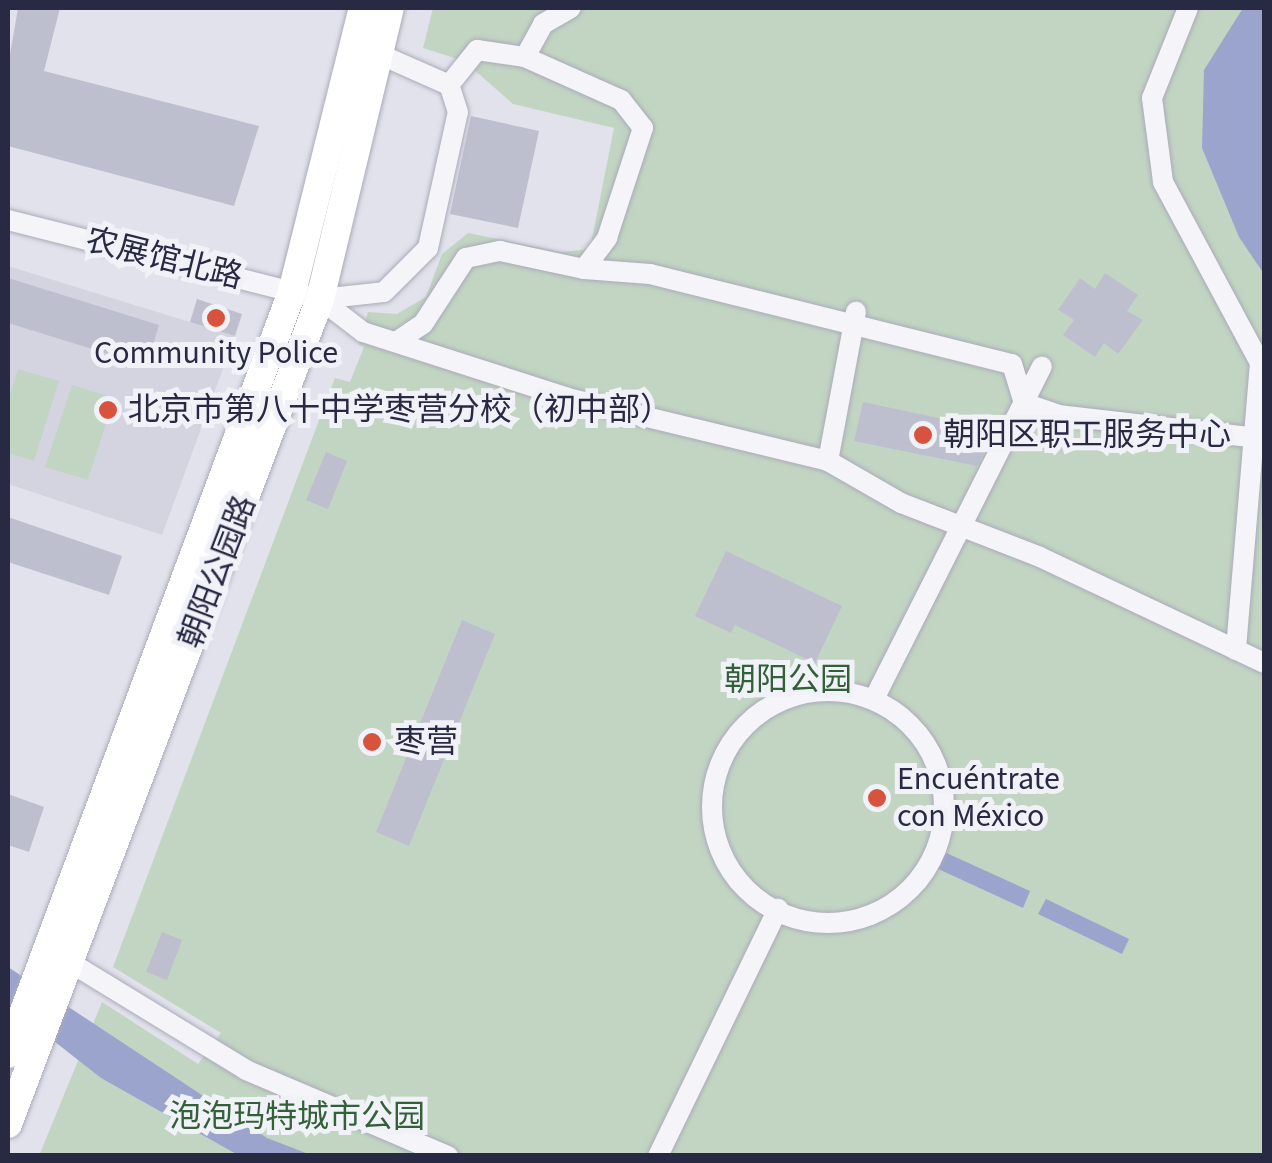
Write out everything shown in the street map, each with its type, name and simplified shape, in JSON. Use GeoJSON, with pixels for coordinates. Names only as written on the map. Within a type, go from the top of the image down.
{"type":"FeatureCollection","features":[{"type":"Feature","properties":{"kind":"main road","name":"朝阳公园路"},"geometry":{"type":"LineString","coordinates":[[61,963],[292,292],[362,8]]}},
{"type":"Feature","properties":{"kind":"main road","name":"朝阳公园路"},"geometry":{"type":"LineString","coordinates":[[10,1112],[18,1052],[61,963],[320,299],[390,8]]}},
{"type":"Feature","properties":{"kind":"street"},"geometry":{"type":"LineString","coordinates":[[525,57],[543,24],[571,8]]}},
{"type":"Feature","properties":{"kind":"street"},"geometry":{"type":"LineString","coordinates":[[1188,8],[1152,98],[1164,182],[1260,363],[1257,438],[1240,545],[1236,650]]}},
{"type":"Feature","properties":{"kind":"street"},"geometry":{"type":"LineString","coordinates":[[449,85],[477,50],[525,57],[621,100],[643,128],[607,238],[584,269]]}},
{"type":"Feature","properties":{"kind":"street"},"geometry":{"type":"LineString","coordinates":[[320,299],[384,292],[428,248],[458,112],[449,85],[379,54]]}},
{"type":"Feature","properties":{"kind":"street","name":"农展馆北路"},"geometry":{"type":"LineString","coordinates":[[8,220],[320,299]]}},
{"type":"Feature","properties":{"kind":"street"},"geometry":{"type":"LineString","coordinates":[[396,342],[423,324],[466,258],[500,250],[584,269],[650,274],[854,320],[1012,364],[1024,403]]}},
{"type":"Feature","properties":{"kind":"street"},"geometry":{"type":"LineString","coordinates":[[320,299],[364,332],[568,398],[828,461],[1264,664]]}},
{"type":"Feature","properties":{"kind":"street"},"geometry":{"type":"LineString","coordinates":[[828,461],[854,320]]}},
{"type":"Feature","properties":{"kind":"street"},"geometry":{"type":"LineString","coordinates":[[876,695],[1042,367]]}},
{"type":"Feature","properties":{"kind":"street"},"geometry":{"type":"LineString","coordinates":[[1024,403],[1059,416],[1257,438]]}},
{"type":"Feature","properties":{"kind":"street"},"geometry":{"type":"LineString","coordinates":[[824,690],[876,695],[937,758],[941,830],[919,882],[861,924],[824,924],[778,909],[735,880],[716,845],[709,800],[721,764],[740,728],[770,703],[824,690]]}},
{"type":"Feature","properties":{"kind":"street"},"geometry":{"type":"LineString","coordinates":[[658,1156],[778,909]]}},
{"type":"Feature","properties":{"kind":"street"},"geometry":{"type":"LineString","coordinates":[[61,963],[246,1070],[448,1156]]}},
{"type":"Feature","properties":{"kind":"shaded area","name":"北京市第八十中学枣营分校（初中部）"},"geometry":{"type":"Polygon","coordinates":[[[8,266],[235,336],[162,535],[8,484],[8,266]]]}},
{"type":"Feature","properties":{"kind":"green space","name":"朝阳公园"},"geometry":{"type":"Polygon","coordinates":[[[433,8],[1264,8],[1264,1155],[39,1156],[102,1002],[198,1064],[221,1033],[113,967],[335,378],[350,382],[364,347],[358,344],[368,312],[397,314],[426,297],[442,254],[468,233],[561,252],[590,249],[614,128],[513,104],[464,61],[423,48],[433,8]]]}},
{"type":"Feature","properties":{"kind":"green space"},"geometry":{"type":"Polygon","coordinates":[[[18,369],[59,381],[34,461],[8,453],[8,401],[18,369]]]}},
{"type":"Feature","properties":{"kind":"green space"},"geometry":{"type":"Polygon","coordinates":[[[72,385],[114,398],[88,480],[45,467],[72,385]]]}},
{"type":"Feature","properties":{"kind":"water"},"geometry":{"type":"Polygon","coordinates":[[[1243,8],[1264,8],[1264,274],[1239,237],[1202,148],[1204,70],[1243,8]]]}},
{"type":"Feature","properties":{"kind":"water"},"geometry":{"type":"Polygon","coordinates":[[[942,851],[1030,891],[1023,908],[934,867],[942,851]]]}},
{"type":"Feature","properties":{"kind":"water"},"geometry":{"type":"Polygon","coordinates":[[[1046,899],[1129,939],[1122,954],[1038,914],[1046,899]]]}},
{"type":"Feature","properties":{"kind":"water"},"geometry":{"type":"Polygon","coordinates":[[[8,967],[267,1138],[311,1155],[238,1155],[101,1078],[8,1005],[8,967]]]}},
{"type":"Feature","properties":{"kind":"building"},"geometry":{"type":"Polygon","coordinates":[[[18,8],[60,8],[44,71],[259,126],[234,206],[8,146],[8,66],[18,8]]]}},
{"type":"Feature","properties":{"kind":"building"},"geometry":{"type":"Polygon","coordinates":[[[471,116],[539,131],[518,228],[450,214],[471,116]]]}},
{"type":"Feature","properties":{"kind":"building"},"geometry":{"type":"Polygon","coordinates":[[[1105,273],[1138,295],[1127,311],[1143,320],[1118,354],[1104,343],[1095,357],[1063,335],[1074,320],[1058,310],[1080,278],[1095,289],[1105,273]]]}},
{"type":"Feature","properties":{"kind":"building"},"geometry":{"type":"Polygon","coordinates":[[[8,278],[159,325],[147,366],[8,323],[8,278]]]}},
{"type":"Feature","properties":{"kind":"building","name":"Community Police"},"geometry":{"type":"Polygon","coordinates":[[[197,299],[242,314],[235,336],[190,322],[197,299]]]}},
{"type":"Feature","properties":{"kind":"building","name":"朝阳区职工服务中心"},"geometry":{"type":"Polygon","coordinates":[[[863,402],[990,429],[989,442],[977,466],[854,441],[863,402]]]}},
{"type":"Feature","properties":{"kind":"building"},"geometry":{"type":"Polygon","coordinates":[[[326,452],[347,461],[328,509],[306,500],[326,452]]]}},
{"type":"Feature","properties":{"kind":"building"},"geometry":{"type":"Polygon","coordinates":[[[8,517],[122,556],[109,595],[8,562],[8,517]]]}},
{"type":"Feature","properties":{"kind":"building"},"geometry":{"type":"Polygon","coordinates":[[[726,551],[842,606],[815,663],[735,625],[731,633],[695,616],[726,551]]]}},
{"type":"Feature","properties":{"kind":"building"},"geometry":{"type":"Polygon","coordinates":[[[462,620],[495,634],[409,846],[376,832],[462,620]]]}},
{"type":"Feature","properties":{"kind":"building"},"geometry":{"type":"Polygon","coordinates":[[[8,794],[44,807],[29,852],[8,845],[8,794]]]}},
{"type":"Feature","properties":{"kind":"building"},"geometry":{"type":"Polygon","coordinates":[[[162,932],[182,940],[167,980],[146,972],[162,932]]]}},
{"type":"Feature","properties":{"kind":"place","name":"Community Police"},"geometry":{"type":"Point","coordinates":[216,318]}},
{"type":"Feature","properties":{"kind":"place","name":"北京市第八十中学枣营分校（初中部）"},"geometry":{"type":"Point","coordinates":[108,410]}},
{"type":"Feature","properties":{"kind":"place","name":"朝阳区职工服务中心"},"geometry":{"type":"Point","coordinates":[923,435]}},
{"type":"Feature","properties":{"kind":"place","name":"枣营"},"geometry":{"type":"Point","coordinates":[372,742]}},
{"type":"Feature","properties":{"kind":"place","name":"Encuéntrate con México"},"geometry":{"type":"Point","coordinates":[877,798]}},
{"type":"Feature","properties":{"kind":"park label","name":"泡泡玛特城市公园"},"geometry":{"type":"Point","coordinates":[297,1117]}}]}
